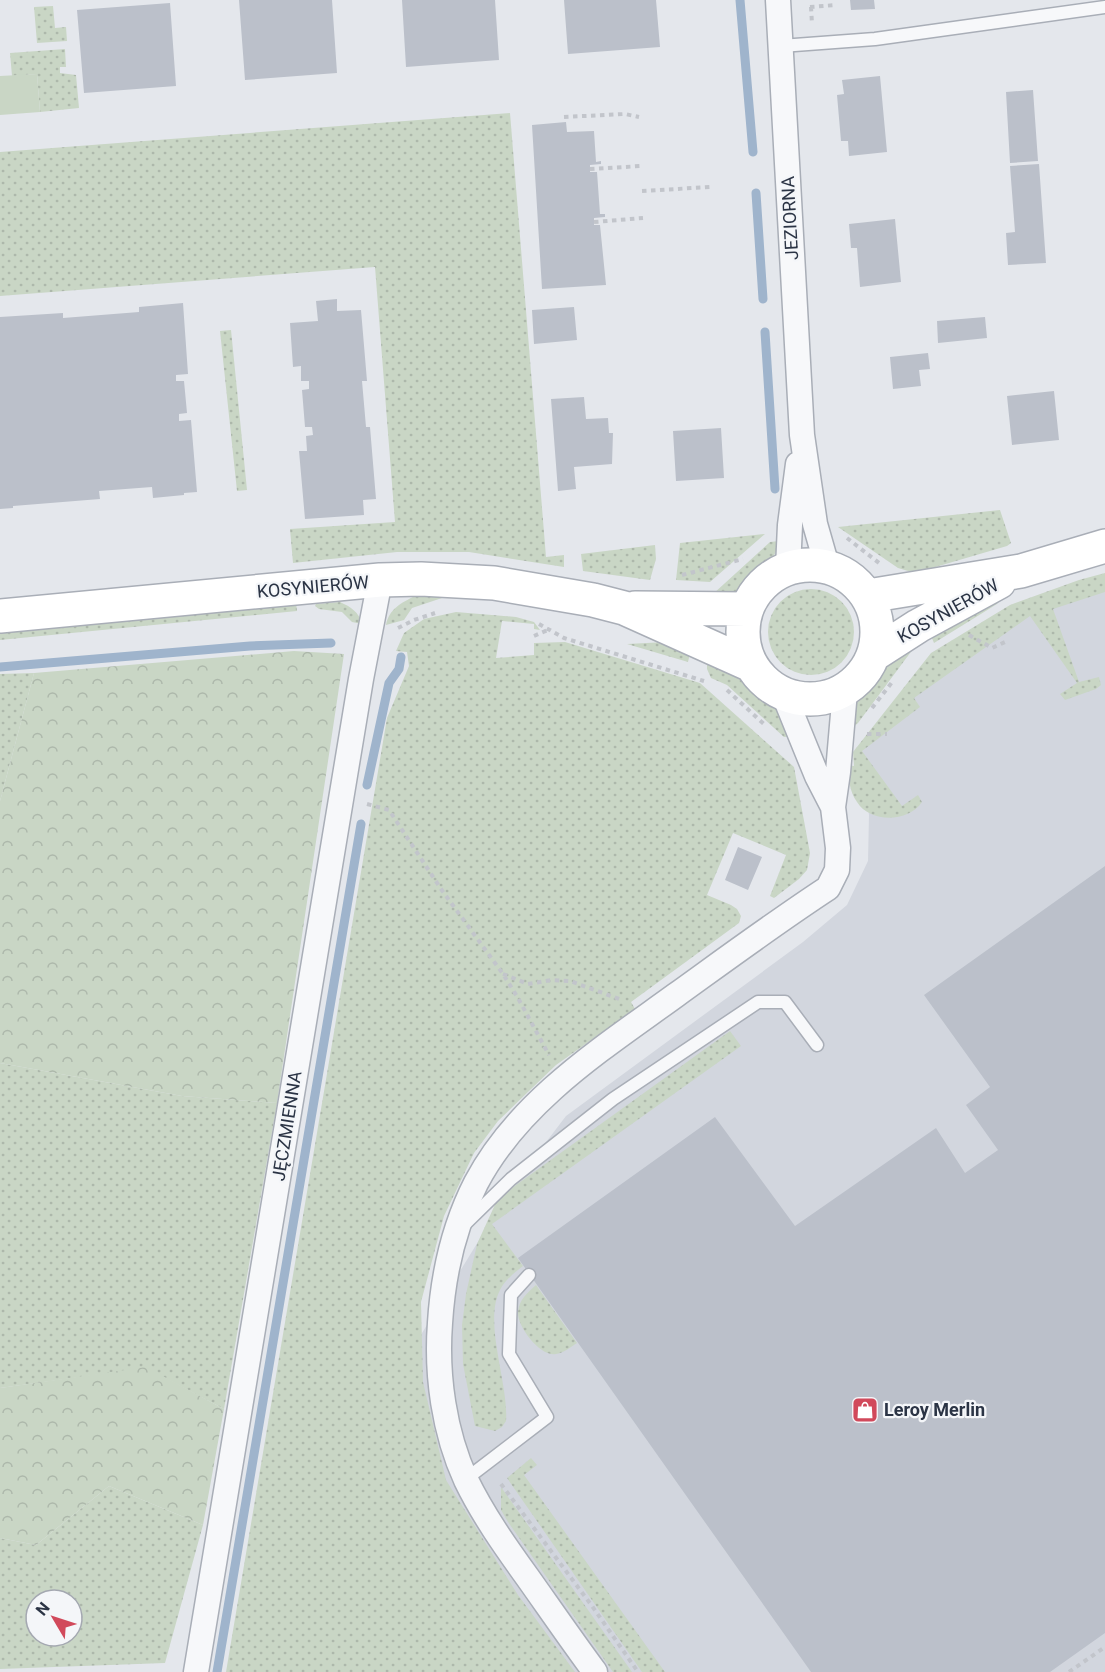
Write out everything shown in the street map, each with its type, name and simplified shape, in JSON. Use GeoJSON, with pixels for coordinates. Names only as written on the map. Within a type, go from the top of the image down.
{"type":"FeatureCollection","features":[{"type":"Feature","properties":{"kind":"main road","name":"KOSYNIERÓW"},"geometry":{"type":"LineString","coordinates":[[868,596],[1020,570],[1105,546]]}},
{"type":"Feature","properties":{"kind":"main road"},"geometry":{"type":"LineString","coordinates":[[807,564],[827,566],[850,577],[868,596],[876,614],[879,633],[876,653],[864,675],[844,691],[825,699],[804,700],[784,695],[765,683],[751,665],[745,652],[743,623],[747,609],[757,592],[771,578],[788,568],[807,564]]}},
{"type":"Feature","properties":{"kind":"main road","name":"KOSYNIERÓW"},"geometry":{"type":"LineString","coordinates":[[876,653],[918,626],[1020,570]]}},
{"type":"Feature","properties":{"kind":"main road","name":"KOSYNIERÓW"},"geometry":{"type":"LineString","coordinates":[[0,616],[380,580],[421,579],[494,583],[593,600],[624,608],[751,665]]}},
{"type":"Feature","properties":{"kind":"main road","name":"KOSYNIERÓW"},"geometry":{"type":"LineString","coordinates":[[624,608],[747,609]]}},
{"type":"Feature","properties":{"kind":"street","name":"JEZIORNA"},"geometry":{"type":"LineString","coordinates":[[778,0],[802,435],[815,524],[827,566]]}},
{"type":"Feature","properties":{"kind":"street","name":"JEZIORNA"},"geometry":{"type":"LineString","coordinates":[[788,568],[790,525],[802,435]]}},
{"type":"Feature","properties":{"kind":"street","name":"JĘCZMIENNA"},"geometry":{"type":"LineString","coordinates":[[196,1672],[361,679],[380,580]]}},
{"type":"Feature","properties":{"kind":"street"},"geometry":{"type":"LineString","coordinates":[[595,1672],[495,1531],[466,1479],[445,1418],[438,1350],[442,1287],[456,1234],[476,1183],[502,1144],[535,1105],[566,1077],[828,888],[837,870],[838,848],[833,807],[844,691]]}},
{"type":"Feature","properties":{"kind":"street"},"geometry":{"type":"LineString","coordinates":[[784,695],[817,776],[833,807]]}},
{"type":"Feature","properties":{"kind":"lane"},"geometry":{"type":"LineString","coordinates":[[781,46],[875,39],[1105,7]]}},
{"type":"Feature","properties":{"kind":"lane"},"geometry":{"type":"LineString","coordinates":[[456,1234],[511,1179],[613,1099],[758,1002],[785,1002],[817,1045]]}},
{"type":"Feature","properties":{"kind":"lane"},"geometry":{"type":"LineString","coordinates":[[466,1479],[547,1416],[510,1354],[511,1295],[529,1275]]}},
{"type":"Feature","properties":{"kind":"path"},"geometry":{"type":"LineString","coordinates":[[804,8],[836,5]]}},
{"type":"Feature","properties":{"kind":"path"},"geometry":{"type":"LineString","coordinates":[[564,117],[625,114],[639,117]]}},
{"type":"Feature","properties":{"kind":"path"},"geometry":{"type":"LineString","coordinates":[[590,168],[641,166]]}},
{"type":"Feature","properties":{"kind":"path"},"geometry":{"type":"LineString","coordinates":[[642,191],[710,187]]}},
{"type":"Feature","properties":{"kind":"path"},"geometry":{"type":"LineString","coordinates":[[594,222],[643,218]]}},
{"type":"Feature","properties":{"kind":"path"},"geometry":{"type":"LineString","coordinates":[[838,530],[884,567]]}},
{"type":"Feature","properties":{"kind":"path"},"geometry":{"type":"LineString","coordinates":[[674,577],[742,559]]}},
{"type":"Feature","properties":{"kind":"path"},"geometry":{"type":"LineString","coordinates":[[394,628],[442,612]]}},
{"type":"Feature","properties":{"kind":"path"},"geometry":{"type":"LineString","coordinates":[[536,622],[564,638],[709,682]]}},
{"type":"Feature","properties":{"kind":"path"},"geometry":{"type":"LineString","coordinates":[[534,636],[556,626]]}},
{"type":"Feature","properties":{"kind":"path"},"geometry":{"type":"LineString","coordinates":[[960,630],[992,648],[1005,642]]}},
{"type":"Feature","properties":{"kind":"path"},"geometry":{"type":"LineString","coordinates":[[724,687],[771,730]]}},
{"type":"Feature","properties":{"kind":"path"},"geometry":{"type":"LineString","coordinates":[[862,734],[887,734]]}},
{"type":"Feature","properties":{"kind":"path"},"geometry":{"type":"LineString","coordinates":[[389,810],[441,889],[518,998],[548,1054],[566,1077]]}},
{"type":"Feature","properties":{"kind":"path"},"geometry":{"type":"LineString","coordinates":[[502,974],[528,984],[552,980],[570,981],[606,996],[630,1001]]}},
{"type":"Feature","properties":{"kind":"path"},"geometry":{"type":"LineString","coordinates":[[1069,1672],[1105,1647]]}},
{"type":"Feature","properties":{"kind":"shaded area"},"geometry":{"type":"Polygon","coordinates":[[[1105,581],[1105,1672],[235,1672],[246,1620],[511,1188],[566,1116],[803,942],[847,905],[868,861],[869,815],[860,749],[977,636],[1105,581]]]}},
{"type":"Feature","properties":{"kind":"green space"},"geometry":{"type":"Polygon","coordinates":[[[53,6],[55,28],[66,27],[67,41],[37,43],[34,7],[53,6]]]}},
{"type":"Feature","properties":{"kind":"green space"},"geometry":{"type":"Polygon","coordinates":[[[65,49],[66,67],[60,67],[60,73],[76,75],[79,108],[40,112],[37,74],[12,76],[10,53],[65,49]]]}},
{"type":"Feature","properties":{"kind":"green space"},"geometry":{"type":"Polygon","coordinates":[[[37,74],[40,112],[0,115],[0,76],[37,74]]]}},
{"type":"Feature","properties":{"kind":"green space"},"geometry":{"type":"Polygon","coordinates":[[[510,113],[546,557],[564,555],[564,567],[469,552],[397,552],[293,563],[290,529],[395,522],[375,267],[0,296],[0,152],[510,113]]]}},
{"type":"Feature","properties":{"kind":"green space"},"geometry":{"type":"Polygon","coordinates":[[[231,330],[247,490],[237,491],[220,331],[231,330]]]}},
{"type":"Feature","properties":{"kind":"green space"},"geometry":{"type":"Polygon","coordinates":[[[1000,510],[1011,543],[1007,546],[915,573],[898,568],[838,527],[1000,510]]]}},
{"type":"Feature","properties":{"kind":"green space"},"geometry":{"type":"Polygon","coordinates":[[[765,534],[710,582],[676,580],[680,543],[765,534]]]}},
{"type":"Feature","properties":{"kind":"green space"},"geometry":{"type":"Polygon","coordinates":[[[779,541],[774,556],[764,570],[750,583],[737,591],[713,597],[713,594],[770,542],[779,541]]]}},
{"type":"Feature","properties":{"kind":"green space"},"geometry":{"type":"Polygon","coordinates":[[[655,545],[656,559],[650,580],[583,571],[581,554],[655,545]]]}},
{"type":"Feature","properties":{"kind":"green space"},"geometry":{"type":"Polygon","coordinates":[[[1105,573],[1105,592],[1053,609],[1079,682],[1099,677],[1101,685],[1065,700],[1060,694],[1077,683],[1030,616],[914,698],[920,707],[862,751],[902,806],[918,795],[922,802],[916,809],[899,817],[889,818],[871,814],[863,809],[852,793],[847,765],[854,766],[853,752],[931,653],[1010,605],[1105,573]]]}},
{"type":"Feature","properties":{"kind":"green space"},"geometry":{"type":"Polygon","coordinates":[[[811,589],[827,593],[841,602],[850,616],[854,632],[850,648],[841,662],[827,671],[811,675],[795,671],[781,662],[772,648],[768,632],[772,616],[781,602],[795,593],[811,589]]]}},
{"type":"Feature","properties":{"kind":"green space"},"geometry":{"type":"Polygon","coordinates":[[[415,596],[445,597],[412,608],[404,620],[386,625],[390,615],[400,604],[415,596]]]}},
{"type":"Feature","properties":{"kind":"green space"},"geometry":{"type":"Polygon","coordinates":[[[1000,600],[997,604],[934,643],[929,631],[1000,600]]]}},
{"type":"Feature","properties":{"kind":"green space"},"geometry":{"type":"Polygon","coordinates":[[[340,602],[354,610],[362,624],[352,622],[342,612],[319,609],[315,606],[316,604],[340,602]]]}},
{"type":"Feature","properties":{"kind":"green space"},"geometry":{"type":"Polygon","coordinates":[[[296,603],[297,611],[0,640],[0,631],[296,603]]]}},
{"type":"Feature","properties":{"kind":"green space"},"geometry":{"type":"Polygon","coordinates":[[[456,612],[516,617],[534,622],[540,630],[534,629],[534,624],[502,621],[496,658],[534,655],[534,643],[565,642],[700,683],[794,767],[810,853],[807,870],[774,898],[770,896],[786,855],[733,833],[707,895],[737,909],[741,916],[739,923],[631,1002],[635,1009],[556,1065],[498,1121],[474,1153],[444,1216],[421,1302],[423,1382],[446,1480],[518,1595],[575,1672],[226,1672],[387,718],[409,666],[407,652],[396,651],[404,633],[424,619],[456,612]]]}},
{"type":"Feature","properties":{"kind":"green space"},"geometry":{"type":"Polygon","coordinates":[[[666,642],[691,649],[688,662],[627,644],[666,642]]]}},
{"type":"Feature","properties":{"kind":"green space"},"geometry":{"type":"Polygon","coordinates":[[[916,645],[858,723],[849,731],[855,705],[877,683],[885,666],[916,645]]]}},
{"type":"Feature","properties":{"kind":"green space"},"geometry":{"type":"Polygon","coordinates":[[[294,651],[344,654],[277,1103],[182,1096],[0,1063],[0,801],[34,673],[294,651]]]}},
{"type":"Feature","properties":{"kind":"green space"},"geometry":{"type":"Polygon","coordinates":[[[707,656],[735,666],[748,683],[791,719],[798,736],[784,737],[727,685],[711,678],[707,669],[707,656]]]}},
{"type":"Feature","properties":{"kind":"green space"},"geometry":{"type":"Polygon","coordinates":[[[34,673],[0,801],[0,674],[34,673]]]}},
{"type":"Feature","properties":{"kind":"green space"},"geometry":{"type":"Polygon","coordinates":[[[730,1031],[741,1046],[492,1224],[523,1266],[504,1283],[500,1290],[494,1319],[506,1421],[495,1431],[475,1426],[463,1364],[462,1325],[477,1244],[498,1198],[730,1031]]]}},
{"type":"Feature","properties":{"kind":"green space"},"geometry":{"type":"Polygon","coordinates":[[[0,1063],[182,1096],[277,1103],[224,1409],[146,1368],[0,1388],[0,1063]]]}},
{"type":"Feature","properties":{"kind":"green space"},"geometry":{"type":"Polygon","coordinates":[[[536,1285],[577,1343],[567,1350],[556,1354],[543,1351],[521,1325],[518,1312],[522,1300],[536,1285]]]}},
{"type":"Feature","properties":{"kind":"green space"},"geometry":{"type":"Polygon","coordinates":[[[146,1367],[224,1409],[203,1525],[109,1486],[36,1545],[0,1538],[0,1388],[146,1367]]]}},
{"type":"Feature","properties":{"kind":"green space"},"geometry":{"type":"Polygon","coordinates":[[[531,1458],[537,1465],[524,1475],[665,1672],[642,1672],[507,1478],[531,1458]]]}},
{"type":"Feature","properties":{"kind":"green space"},"geometry":{"type":"Polygon","coordinates":[[[109,1486],[203,1525],[165,1663],[0,1669],[0,1538],[36,1545],[109,1486]]]}},
{"type":"Feature","properties":{"kind":"green space"},"geometry":{"type":"Polygon","coordinates":[[[501,1487],[632,1672],[613,1672],[508,1522],[501,1510],[501,1487]]]}},
{"type":"Feature","properties":{"kind":"building"},"geometry":{"type":"Polygon","coordinates":[[[239,0],[332,0],[337,73],[245,80],[239,0]]]}},
{"type":"Feature","properties":{"kind":"building"},"geometry":{"type":"Polygon","coordinates":[[[402,0],[495,0],[499,60],[406,67],[402,0]]]}},
{"type":"Feature","properties":{"kind":"building"},"geometry":{"type":"Polygon","coordinates":[[[564,0],[656,0],[660,47],[568,54],[564,0]]]}},
{"type":"Feature","properties":{"kind":"building"},"geometry":{"type":"Polygon","coordinates":[[[850,0],[874,0],[875,9],[851,10],[850,0]]]}},
{"type":"Feature","properties":{"kind":"building"},"geometry":{"type":"Polygon","coordinates":[[[170,3],[176,86],[84,93],[77,10],[170,3]]]}},
{"type":"Feature","properties":{"kind":"building"},"geometry":{"type":"Polygon","coordinates":[[[880,76],[887,152],[849,156],[848,141],[841,141],[837,95],[844,94],[842,80],[880,76]]]}},
{"type":"Feature","properties":{"kind":"building"},"geometry":{"type":"Polygon","coordinates":[[[1033,90],[1038,161],[1010,163],[1006,92],[1033,90]]]}},
{"type":"Feature","properties":{"kind":"building"},"geometry":{"type":"Polygon","coordinates":[[[566,122],[567,132],[594,131],[596,162],[601,161],[601,164],[590,165],[590,172],[597,172],[600,214],[605,214],[605,217],[594,218],[594,225],[600,225],[606,285],[542,289],[532,125],[566,122]]]}},
{"type":"Feature","properties":{"kind":"building"},"geometry":{"type":"Polygon","coordinates":[[[1039,164],[1046,263],[1008,265],[1006,233],[1015,232],[1010,166],[1039,164]]]}},
{"type":"Feature","properties":{"kind":"building"},"geometry":{"type":"Polygon","coordinates":[[[895,219],[901,282],[860,287],[857,248],[851,248],[849,224],[895,219]]]}},
{"type":"Feature","properties":{"kind":"building"},"geometry":{"type":"Polygon","coordinates":[[[337,299],[337,311],[361,310],[367,381],[362,381],[366,427],[370,427],[376,499],[363,500],[364,515],[305,519],[299,451],[307,451],[306,436],[313,435],[312,427],[305,427],[302,390],[309,389],[309,381],[301,381],[301,366],[293,367],[290,323],[318,321],[316,301],[337,299]]]}},
{"type":"Feature","properties":{"kind":"building"},"geometry":{"type":"Polygon","coordinates":[[[183,303],[188,374],[176,375],[176,381],[184,381],[187,413],[179,414],[179,421],[191,420],[197,492],[153,498],[152,487],[99,491],[100,499],[0,509],[0,317],[63,313],[63,318],[139,312],[139,307],[183,303]]]}},
{"type":"Feature","properties":{"kind":"building"},"geometry":{"type":"Polygon","coordinates":[[[574,307],[577,340],[534,344],[532,310],[574,307]]]}},
{"type":"Feature","properties":{"kind":"building"},"geometry":{"type":"Polygon","coordinates":[[[985,317],[987,338],[938,343],[937,321],[985,317]]]}},
{"type":"Feature","properties":{"kind":"building"},"geometry":{"type":"Polygon","coordinates":[[[928,353],[930,369],[919,370],[921,386],[893,389],[890,357],[928,353]]]}},
{"type":"Feature","properties":{"kind":"building"},"geometry":{"type":"Polygon","coordinates":[[[1054,391],[1059,440],[1012,445],[1007,396],[1054,391]]]}},
{"type":"Feature","properties":{"kind":"building"},"geometry":{"type":"Polygon","coordinates":[[[584,397],[586,419],[608,418],[609,433],[613,433],[612,464],[574,467],[576,489],[558,491],[551,399],[584,397]]]}},
{"type":"Feature","properties":{"kind":"building"},"geometry":{"type":"Polygon","coordinates":[[[721,428],[724,478],[676,481],[673,431],[721,428]]]}},
{"type":"Feature","properties":{"kind":"building"},"geometry":{"type":"Polygon","coordinates":[[[738,847],[762,857],[748,890],[725,880],[738,847]]]}},
{"type":"Feature","properties":{"kind":"building","name":"Leroy Merlin"},"geometry":{"type":"Polygon","coordinates":[[[1105,866],[1105,1633],[1050,1672],[811,1672],[518,1258],[715,1117],[795,1226],[936,1128],[965,1173],[998,1150],[966,1105],[990,1087],[924,995],[1105,866]]]}},
{"type":"Feature","properties":{"kind":"waterway"},"geometry":{"type":"LineString","coordinates":[[740,0],[753,152]]}},
{"type":"Feature","properties":{"kind":"waterway"},"geometry":{"type":"LineString","coordinates":[[756,193],[763,299]]}},
{"type":"Feature","properties":{"kind":"waterway"},"geometry":{"type":"LineString","coordinates":[[765,332],[775,489]]}},
{"type":"Feature","properties":{"kind":"waterway"},"geometry":{"type":"LineString","coordinates":[[0,667],[250,646],[331,643]]}},
{"type":"Feature","properties":{"kind":"waterway"},"geometry":{"type":"LineString","coordinates":[[367,785],[389,683],[399,669],[401,657]]}},
{"type":"Feature","properties":{"kind":"waterway"},"geometry":{"type":"LineString","coordinates":[[217,1672],[361,824]]}},
{"type":"Feature","properties":{"kind":"place","name":"Leroy Merlin"},"geometry":{"type":"Point","coordinates":[865,1410]}}]}
